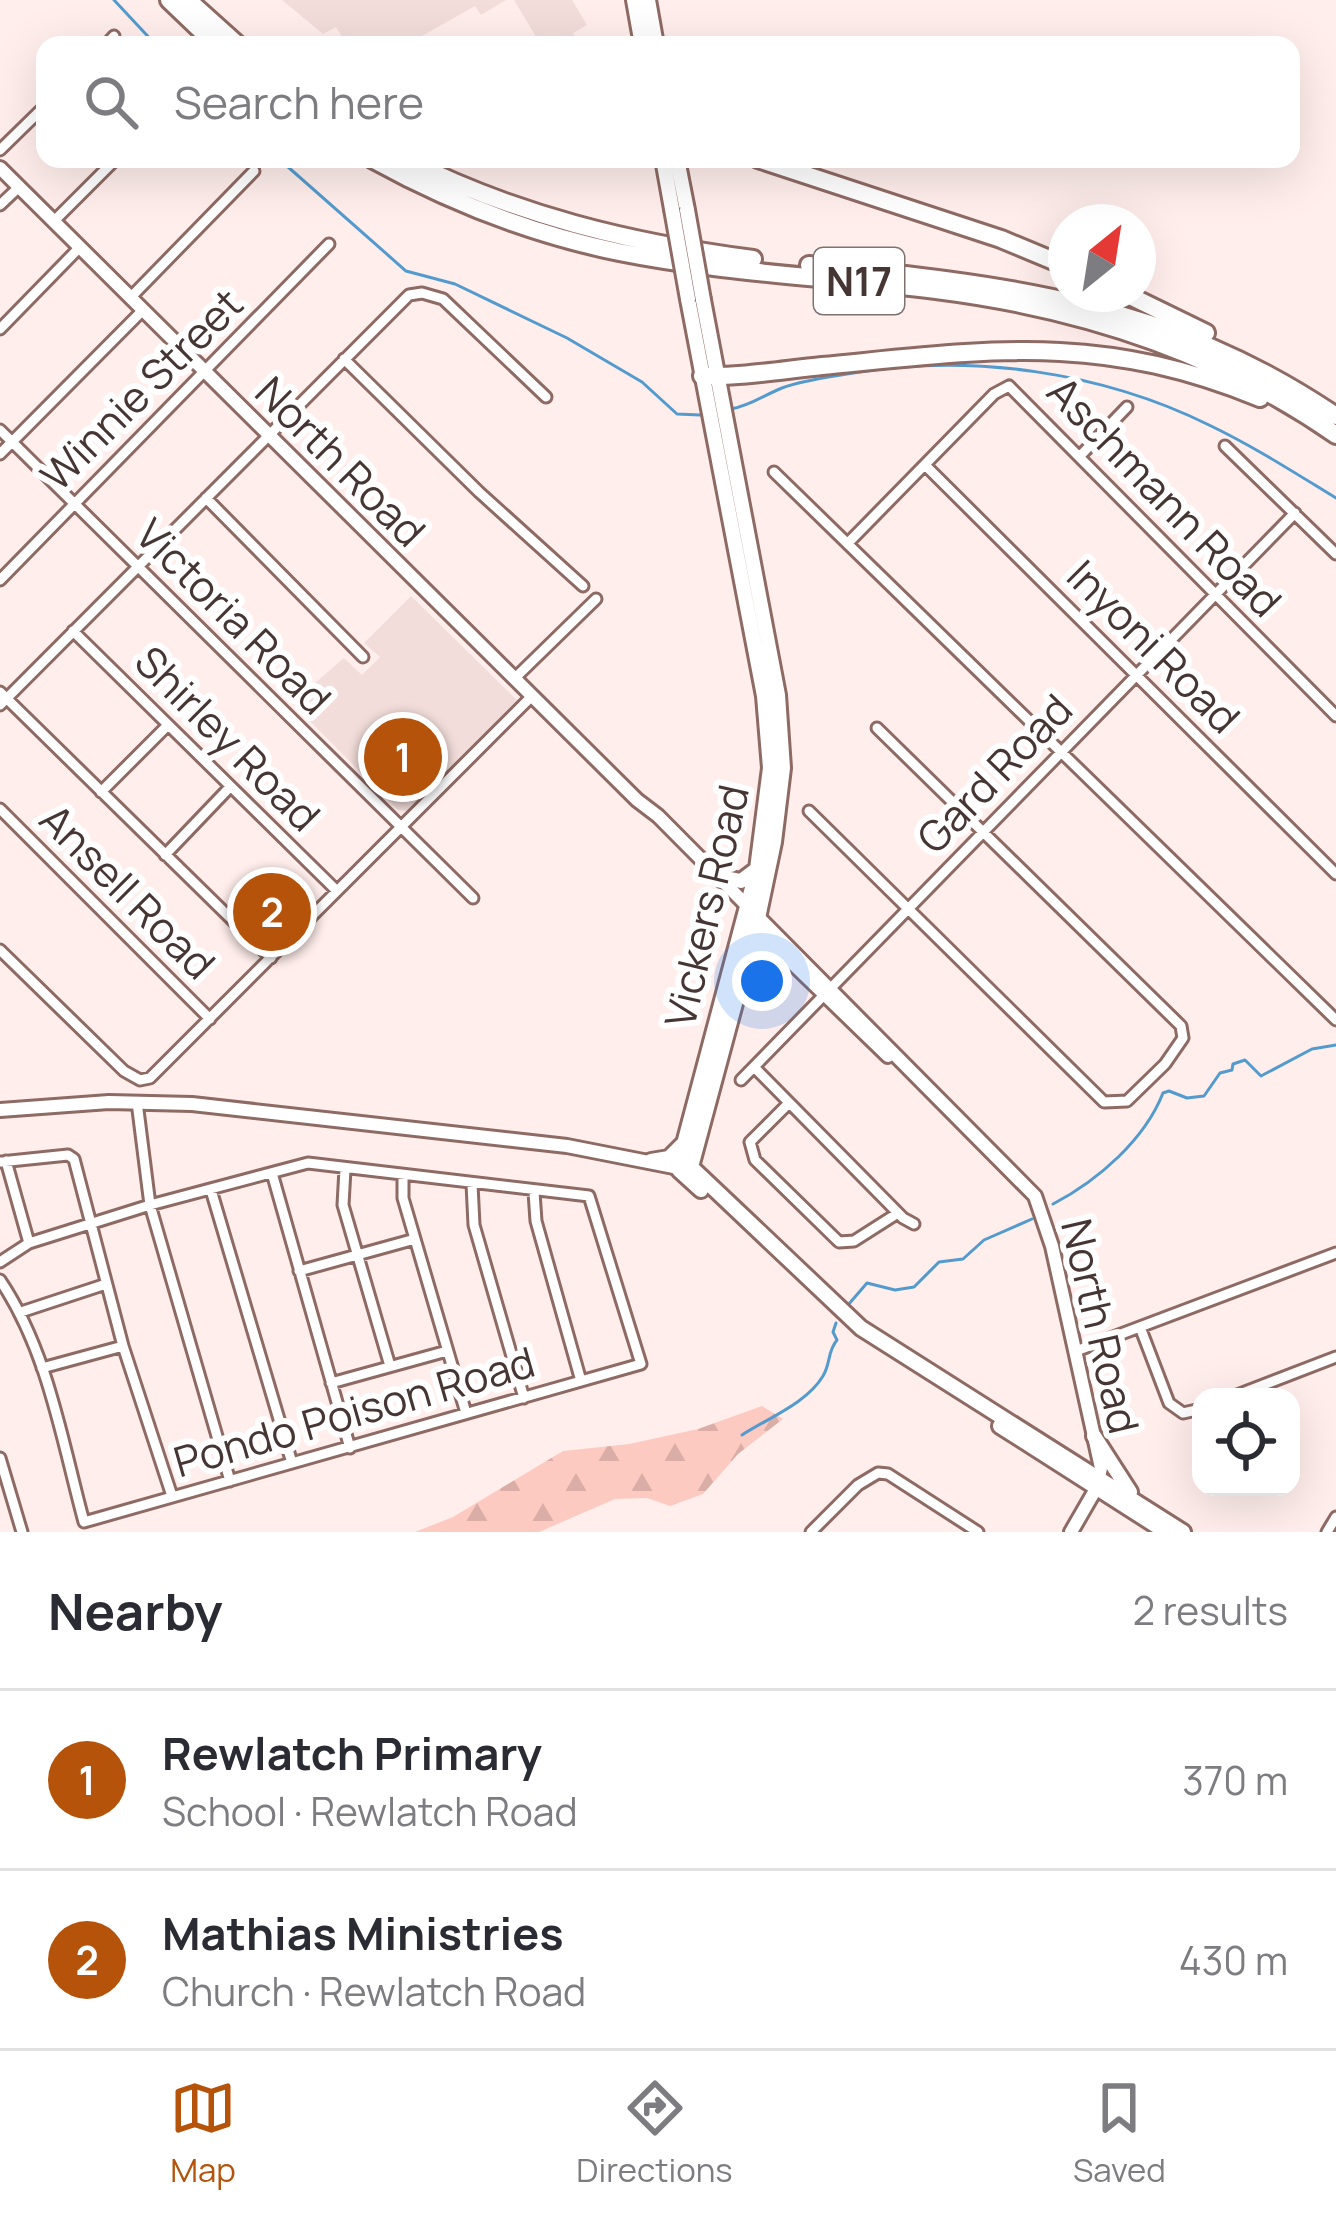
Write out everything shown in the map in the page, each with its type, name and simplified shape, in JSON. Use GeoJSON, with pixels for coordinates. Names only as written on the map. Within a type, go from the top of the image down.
{"type":"FeatureCollection","features":[{"type":"Feature","properties":{"kind":"highway"},"geometry":{"type":"LineString","coordinates":[[169,0],[207,36]]}},
{"type":"Feature","properties":{"kind":"highway"},"geometry":{"type":"LineString","coordinates":[[188,0],[228,36]]}},
{"type":"Feature","properties":{"kind":"highway","name":"N17"},"geometry":{"type":"LineString","coordinates":[[391,168],[491,216],[619,252],[958,293],[1100,323],[1213,364],[1333,422]]}},
{"type":"Feature","properties":{"kind":"highway","name":"N17"},"geometry":{"type":"LineString","coordinates":[[425,168],[512,207],[606,234],[722,255],[998,285],[1101,307],[1213,346],[1284,383],[1333,422]]}},
{"type":"Feature","properties":{"kind":"highway"},"geometry":{"type":"LineString","coordinates":[[785,168],[1048,259]]}},
{"type":"Feature","properties":{"kind":"highway"},"geometry":{"type":"LineString","coordinates":[[1156,309],[1277,371],[1333,422]]}},
{"type":"Feature","properties":{"kind":"highway"},"geometry":{"type":"LineString","coordinates":[[709,376],[1011,348],[1084,351],[1186,371],[1333,422]]}},
{"type":"Feature","properties":{"kind":"main road"},"geometry":{"type":"LineString","coordinates":[[634,0],[640,36]]}},
{"type":"Feature","properties":{"kind":"main road"},"geometry":{"type":"LineString","coordinates":[[648,0],[654,36]]}},
{"type":"Feature","properties":{"kind":"main road","name":"Vickers Road"},"geometry":{"type":"LineString","coordinates":[[666,168],[696,299],[767,723],[770,774],[748,956],[685,1168]]}},
{"type":"Feature","properties":{"kind":"main road","name":"Vickers Road"},"geometry":{"type":"LineString","coordinates":[[677,168],[679,210]]}},
{"type":"Feature","properties":{"kind":"main road","name":"Vickers Road"},"geometry":{"type":"LineString","coordinates":[[685,1168],[684,1143],[774,842],[783,744],[756,575],[709,376]]}},
{"type":"Feature","properties":{"kind":"main road"},"geometry":{"type":"LineString","coordinates":[[715,876],[741,881],[758,869]]}},
{"type":"Feature","properties":{"kind":"main road"},"geometry":{"type":"LineString","coordinates":[[748,956],[763,946],[777,949]]}},
{"type":"Feature","properties":{"kind":"main road"},"geometry":{"type":"LineString","coordinates":[[651,1161],[668,1158],[684,1143]]}},
{"type":"Feature","properties":{"kind":"main road"},"geometry":{"type":"LineString","coordinates":[[685,1168],[850,1320],[1166,1532]]}},
{"type":"Feature","properties":{"kind":"main road"},"geometry":{"type":"LineString","coordinates":[[1094,1436],[1122,1481],[1146,1508]]}},
{"type":"Feature","properties":{"kind":"main road"},"geometry":{"type":"LineString","coordinates":[[1099,1483],[1183,1532]]}},
{"type":"Feature","properties":{"kind":"street"},"geometry":{"type":"LineString","coordinates":[[0,150],[36,115]]}},
{"type":"Feature","properties":{"kind":"street","name":"North Road"},"geometry":{"type":"LineString","coordinates":[[0,167],[1038,1201],[1076,1351],[1099,1483]]}},
{"type":"Feature","properties":{"kind":"street"},"geometry":{"type":"LineString","coordinates":[[55,220],[107,168]]}},
{"type":"Feature","properties":{"kind":"street"},"geometry":{"type":"LineString","coordinates":[[131,297],[254,171]]}},
{"type":"Feature","properties":{"kind":"street"},"geometry":{"type":"LineString","coordinates":[[0,205],[19,187]]}},
{"type":"Feature","properties":{"kind":"street","name":"Winnie Street"},"geometry":{"type":"LineString","coordinates":[[0,580],[329,244]]}},
{"type":"Feature","properties":{"kind":"street"},"geometry":{"type":"LineString","coordinates":[[0,329],[80,247]]}},
{"type":"Feature","properties":{"kind":"street"},"geometry":{"type":"LineString","coordinates":[[271,958],[2,698],[410,295],[443,299],[546,397]]}},
{"type":"Feature","properties":{"kind":"street"},"geometry":{"type":"LineString","coordinates":[[0,454],[143,310]]}},
{"type":"Feature","properties":{"kind":"street"},"geometry":{"type":"LineString","coordinates":[[344,359],[583,586]]}},
{"type":"Feature","properties":{"kind":"street","name":"Aschmann Road"},"geometry":{"type":"LineString","coordinates":[[925,465],[994,394],[1005,386],[1014,389],[1336,716]]}},
{"type":"Feature","properties":{"kind":"street"},"geometry":{"type":"LineString","coordinates":[[1080,456],[1126,406]]}},
{"type":"Feature","properties":{"kind":"street","name":"Victoria Road"},"geometry":{"type":"LineString","coordinates":[[0,430],[472,898]]}},
{"type":"Feature","properties":{"kind":"street"},"geometry":{"type":"LineString","coordinates":[[1225,446],[1336,554]]}},
{"type":"Feature","properties":{"kind":"street"},"geometry":{"type":"LineString","coordinates":[[848,543],[925,465]]}},
{"type":"Feature","properties":{"kind":"street","name":"Inyoni Road"},"geometry":{"type":"LineString","coordinates":[[925,465],[1336,874]]}},
{"type":"Feature","properties":{"kind":"street"},"geometry":{"type":"LineString","coordinates":[[775,472],[1336,1020]]}},
{"type":"Feature","properties":{"kind":"street"},"geometry":{"type":"LineString","coordinates":[[206,498],[363,657]]}},
{"type":"Feature","properties":{"kind":"street","name":"Gard Road"},"geometry":{"type":"LineString","coordinates":[[740,1080],[1295,513]]}},
{"type":"Feature","properties":{"kind":"street"},"geometry":{"type":"LineString","coordinates":[[515,678],[596,599]]}},
{"type":"Feature","properties":{"kind":"street","name":"Shirley Road"},"geometry":{"type":"LineString","coordinates":[[73,631],[337,891]]}},
{"type":"Feature","properties":{"kind":"street"},"geometry":{"type":"LineString","coordinates":[[0,950],[124,1071],[145,1079],[532,695]]}},
{"type":"Feature","properties":{"kind":"street"},"geometry":{"type":"LineString","coordinates":[[101,792],[168,725]]}},
{"type":"Feature","properties":{"kind":"street"},"geometry":{"type":"LineString","coordinates":[[809,811],[1107,1104],[1127,1101],[1177,1050],[1183,1029],[1170,1014],[877,728]]}},
{"type":"Feature","properties":{"kind":"street"},"geometry":{"type":"LineString","coordinates":[[165,855],[230,787]]}},
{"type":"Feature","properties":{"kind":"street","name":"North Road"},"geometry":{"type":"LineString","coordinates":[[637,800],[715,876],[777,949],[828,993]]}},
{"type":"Feature","properties":{"kind":"street","name":"Ansell Road"},"geometry":{"type":"LineString","coordinates":[[0,809],[210,1019]]}},
{"type":"Feature","properties":{"kind":"street"},"geometry":{"type":"LineString","coordinates":[[754,1067],[914,1224]]}},
{"type":"Feature","properties":{"kind":"street"},"geometry":{"type":"LineString","coordinates":[[0,1110],[137,1102],[192,1104],[425,1129],[685,1168]]}},
{"type":"Feature","properties":{"kind":"street"},"geometry":{"type":"LineString","coordinates":[[137,1102],[151,1205],[230,1481]]}},
{"type":"Feature","properties":{"kind":"street"},"geometry":{"type":"LineString","coordinates":[[789,1103],[750,1142],[755,1160],[842,1243],[898,1213]]}},
{"type":"Feature","properties":{"kind":"street"},"geometry":{"type":"LineString","coordinates":[[29,1244],[3,1161],[68,1155],[74,1159],[94,1223],[123,1346],[172,1496]]}},
{"type":"Feature","properties":{"kind":"street"},"geometry":{"type":"LineString","coordinates":[[0,1262],[29,1244],[94,1223],[308,1163],[534,1192],[536,1221],[581,1381]]}},
{"type":"Feature","properties":{"kind":"street"},"geometry":{"type":"LineString","coordinates":[[345,1168],[343,1205],[390,1366]]}},
{"type":"Feature","properties":{"kind":"street"},"geometry":{"type":"LineString","coordinates":[[272,1173],[350,1448]]}},
{"type":"Feature","properties":{"kind":"street"},"geometry":{"type":"LineString","coordinates":[[403,1175],[404,1198],[466,1413]]}},
{"type":"Feature","properties":{"kind":"street"},"geometry":{"type":"LineString","coordinates":[[472,1184],[474,1225],[524,1398]]}},
{"type":"Feature","properties":{"kind":"street"},"geometry":{"type":"LineString","coordinates":[[211,1190],[292,1463]]}},
{"type":"Feature","properties":{"kind":"street","name":"Pondo Poison Road"},"geometry":{"type":"LineString","coordinates":[[42,1368],[84,1522],[641,1364],[590,1196],[534,1192]]}},
{"type":"Feature","properties":{"kind":"street"},"geometry":{"type":"LineString","coordinates":[[299,1270],[415,1238]]}},
{"type":"Feature","properties":{"kind":"street"},"geometry":{"type":"LineString","coordinates":[[1076,1351],[1336,1253]]}},
{"type":"Feature","properties":{"kind":"street"},"geometry":{"type":"LineString","coordinates":[[0,1280],[22,1312],[42,1368],[123,1346]]}},
{"type":"Feature","properties":{"kind":"street"},"geometry":{"type":"LineString","coordinates":[[22,1312],[106,1284]]}},
{"type":"Feature","properties":{"kind":"street"},"geometry":{"type":"LineString","coordinates":[[1140,1327],[1168,1403],[1183,1413],[1192,1411]]}},
{"type":"Feature","properties":{"kind":"street"},"geometry":{"type":"LineString","coordinates":[[332,1382],[447,1351]]}},
{"type":"Feature","properties":{"kind":"street"},"geometry":{"type":"LineString","coordinates":[[1256,1388],[1336,1358]]}},
{"type":"Feature","properties":{"kind":"street"},"geometry":{"type":"LineString","coordinates":[[0,1458],[22,1532]]}},
{"type":"Feature","properties":{"kind":"street"},"geometry":{"type":"LineString","coordinates":[[811,1532],[869,1476],[881,1473],[978,1532]]}},
{"type":"Feature","properties":{"kind":"street"},"geometry":{"type":"LineString","coordinates":[[1071,1532],[1099,1483]]}},
{"type":"Feature","properties":{"kind":"street"},"geometry":{"type":"LineString","coordinates":[[1327,1532],[1336,1517]]}},
{"type":"Feature","properties":{"kind":"shaded area"},"geometry":{"type":"Polygon","coordinates":[[[282,0],[506,0],[481,15],[475,6],[422,36],[342,36],[336,27],[323,34],[282,0]]]}},
{"type":"Feature","properties":{"kind":"shaded area"},"geometry":{"type":"Polygon","coordinates":[[[514,0],[572,0],[587,25],[574,36],[535,36],[514,0]]]}},
{"type":"Feature","properties":{"kind":"shaded area"},"geometry":{"type":"Polygon","coordinates":[[[411,596],[517,700],[408,811],[398,810],[292,703],[344,658],[362,675],[380,657],[364,643],[411,596]]]}},
{"type":"Feature","properties":{"kind":"green space"},"geometry":{"type":"Polygon","coordinates":[[[762,1406],[783,1419],[738,1454],[703,1494],[670,1506],[647,1498],[615,1499],[539,1532],[415,1532],[453,1517],[563,1451],[629,1444],[698,1429],[762,1406]]]}},
{"type":"Feature","properties":{"kind":"waterway"},"geometry":{"type":"LineString","coordinates":[[114,0],[148,36]]}},
{"type":"Feature","properties":{"kind":"waterway"},"geometry":{"type":"LineString","coordinates":[[289,168],[406,271],[455,284],[567,338],[642,382],[677,414],[700,415]]}},
{"type":"Feature","properties":{"kind":"waterway"},"geometry":{"type":"LineString","coordinates":[[731,409],[799,383],[898,367],[943,365],[1035,372],[1080,380],[1168,407],[1242,442],[1336,498]]}},
{"type":"Feature","properties":{"kind":"waterway"},"geometry":{"type":"LineString","coordinates":[[1053,1204],[1118,1157],[1145,1126],[1163,1093],[1204,1096],[1233,1064],[1245,1060],[1261,1076],[1312,1049],[1336,1045]]}},
{"type":"Feature","properties":{"kind":"waterway"},"geometry":{"type":"LineString","coordinates":[[848,1305],[867,1283],[895,1290],[914,1287],[939,1262],[963,1259],[984,1240],[1032,1219]]}},
{"type":"Feature","properties":{"kind":"waterway"},"geometry":{"type":"LineString","coordinates":[[742,1435],[816,1386],[837,1340],[836,1323]]}},
{"type":"Feature","properties":{"kind":"place","name":"Rewlatch Primary"},"geometry":{"type":"Point","coordinates":[403,757]}},
{"type":"Feature","properties":{"kind":"place","name":"Mathias Ministries"},"geometry":{"type":"Point","coordinates":[272,912]}}]}
